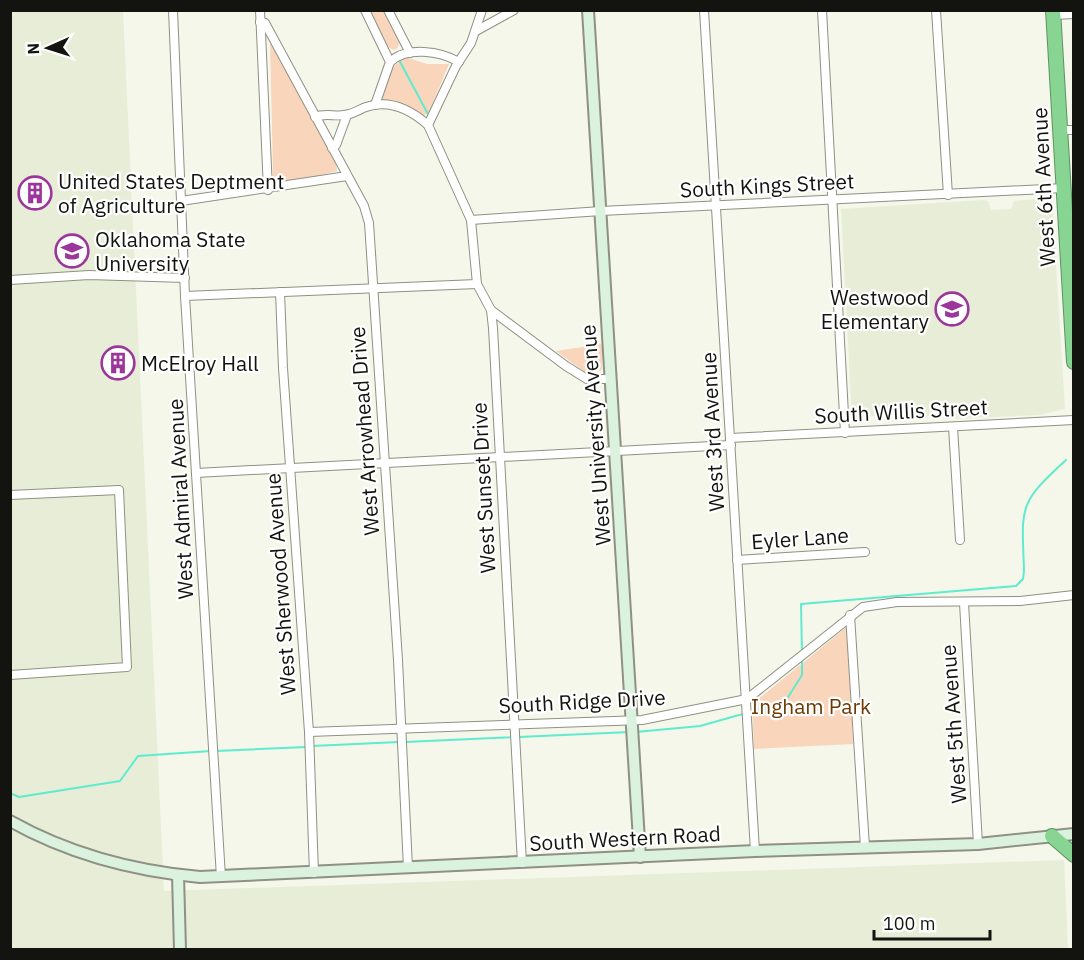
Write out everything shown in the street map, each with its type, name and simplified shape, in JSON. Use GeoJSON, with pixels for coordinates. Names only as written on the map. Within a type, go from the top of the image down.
{"type":"FeatureCollection","features":[{"type":"Feature","properties":{"kind":"highway","name":"West 6th Avenue"},"geometry":{"type":"LineString","coordinates":[[1054,13],[1067,130],[1064,188],[1070,243],[1074,362]]}},
{"type":"Feature","properties":{"kind":"highway"},"geometry":{"type":"LineString","coordinates":[[1052,836],[1074,855]]}},
{"type":"Feature","properties":{"kind":"main road","name":"West University Avenue"},"geometry":{"type":"LineString","coordinates":[[588,10],[640,857]]}},
{"type":"Feature","properties":{"kind":"main road","name":"South Western Road"},"geometry":{"type":"LineString","coordinates":[[10,821],[93,858],[136,869],[178,875],[221,877],[755,851],[978,844],[1074,834]]}},
{"type":"Feature","properties":{"kind":"main road"},"geometry":{"type":"LineString","coordinates":[[178,875],[180,950]]}},
{"type":"Feature","properties":{"kind":"street","name":"West Admiral Avenue"},"geometry":{"type":"LineString","coordinates":[[173,10],[185,296],[221,877]]}},
{"type":"Feature","properties":{"kind":"street"},"geometry":{"type":"LineString","coordinates":[[260,10],[268,190]]}},
{"type":"Feature","properties":{"kind":"street"},"geometry":{"type":"LineString","coordinates":[[365,10],[390,62]]}},
{"type":"Feature","properties":{"kind":"street"},"geometry":{"type":"LineString","coordinates":[[388,10],[410,53]]}},
{"type":"Feature","properties":{"kind":"street"},"geometry":{"type":"LineString","coordinates":[[315,117],[322,114],[347,115],[375,105],[393,105],[415,114],[428,125],[476,31],[482,10]]}},
{"type":"Feature","properties":{"kind":"street"},"geometry":{"type":"LineString","coordinates":[[476,31],[514,10]]}},
{"type":"Feature","properties":{"kind":"street","name":"West 3rd Avenue"},"geometry":{"type":"LineString","coordinates":[[704,10],[755,851]]}},
{"type":"Feature","properties":{"kind":"street"},"geometry":{"type":"LineString","coordinates":[[822,10],[845,433]]}},
{"type":"Feature","properties":{"kind":"street"},"geometry":{"type":"LineString","coordinates":[[936,10],[948,195]]}},
{"type":"Feature","properties":{"kind":"street"},"geometry":{"type":"LineString","coordinates":[[1054,13],[1074,14]]}},
{"type":"Feature","properties":{"kind":"street","name":"West Arrowhead Drive"},"geometry":{"type":"LineString","coordinates":[[260,22],[265,23],[364,206],[369,223],[408,868]]}},
{"type":"Feature","properties":{"kind":"street"},"geometry":{"type":"LineString","coordinates":[[375,105],[390,62],[397,56],[424,51],[459,62]]}},
{"type":"Feature","properties":{"kind":"street"},"geometry":{"type":"LineString","coordinates":[[332,148],[336,145],[347,115]]}},
{"type":"Feature","properties":{"kind":"street","name":"West Sunset Drive"},"geometry":{"type":"LineString","coordinates":[[428,125],[471,220],[477,284],[490,310],[522,863]]}},
{"type":"Feature","properties":{"kind":"street"},"geometry":{"type":"LineString","coordinates":[[181,201],[268,190],[347,176]]}},
{"type":"Feature","properties":{"kind":"street","name":"South Kings Street"},"geometry":{"type":"LineString","coordinates":[[471,220],[601,211],[1064,188]]}},
{"type":"Feature","properties":{"kind":"street"},"geometry":{"type":"LineString","coordinates":[[10,280],[89,274],[185,278]]}},
{"type":"Feature","properties":{"kind":"street"},"geometry":{"type":"LineString","coordinates":[[185,296],[477,284]]}},
{"type":"Feature","properties":{"kind":"street","name":"West Sherwood Avenue"},"geometry":{"type":"LineString","coordinates":[[280,292],[309,732],[314,873]]}},
{"type":"Feature","properties":{"kind":"street"},"geometry":{"type":"LineString","coordinates":[[490,310],[587,379],[611,379]]}},
{"type":"Feature","properties":{"kind":"street","name":"South Willis Street"},"geometry":{"type":"LineString","coordinates":[[196,473],[616,452],[730,441],[1074,420]]}},
{"type":"Feature","properties":{"kind":"street"},"geometry":{"type":"LineString","coordinates":[[953,427],[960,540]]}},
{"type":"Feature","properties":{"kind":"street"},"geometry":{"type":"LineString","coordinates":[[10,495],[119,490],[127,667],[10,675]]}},
{"type":"Feature","properties":{"kind":"street","name":"Eyler Lane"},"geometry":{"type":"LineString","coordinates":[[737,560],[865,552]]}},
{"type":"Feature","properties":{"kind":"street","name":"South Ridge Drive"},"geometry":{"type":"LineString","coordinates":[[309,732],[514,723],[633,728],[747,699],[846,623],[850,615],[863,608],[897,602],[964,603],[1074,595]]}},
{"type":"Feature","properties":{"kind":"street","name":"West 5th Avenue"},"geometry":{"type":"LineString","coordinates":[[964,603],[978,844]]}},
{"type":"Feature","properties":{"kind":"street"},"geometry":{"type":"LineString","coordinates":[[850,615],[865,847]]}},
{"type":"Feature","properties":{"kind":"shaded area","name":"Oklahoma State University"},"geometry":{"type":"Polygon","coordinates":[[[10,11],[123,11],[164,891],[1064,860],[1068,949],[11,949],[10,11]]]}},
{"type":"Feature","properties":{"kind":"shaded area","name":"Westwood Elementary"},"geometry":{"type":"Polygon","coordinates":[[[1048,198],[1052,201],[1065,409],[1039,415],[948,419],[935,412],[921,421],[901,412],[852,419],[841,209],[983,200],[988,201],[991,210],[1011,209],[1014,201],[1048,198]]]}},
{"type":"Feature","properties":{"kind":"green space"},"geometry":{"type":"Polygon","coordinates":[[[368,11],[385,11],[400,42],[397,48],[394,50],[386,46],[368,11]]]}},
{"type":"Feature","properties":{"kind":"green space"},"geometry":{"type":"Polygon","coordinates":[[[270,38],[336,164],[337,171],[283,184],[273,176],[270,38]]]}},
{"type":"Feature","properties":{"kind":"green space"},"geometry":{"type":"Polygon","coordinates":[[[402,58],[427,64],[449,64],[429,112],[422,117],[381,102],[391,70],[402,58]]]}},
{"type":"Feature","properties":{"kind":"green space"},"geometry":{"type":"Polygon","coordinates":[[[602,344],[602,370],[585,372],[556,351],[602,344]]]}},
{"type":"Feature","properties":{"kind":"green space","name":"Ingham Park"},"geometry":{"type":"Polygon","coordinates":[[[848,626],[853,744],[754,749],[752,704],[848,626]]]}},
{"type":"Feature","properties":{"kind":"waterway"},"geometry":{"type":"LineString","coordinates":[[398,58],[429,116]]}},
{"type":"Feature","properties":{"kind":"waterway"},"geometry":{"type":"LineString","coordinates":[[802,653],[801,604],[1016,586],[1023,579],[1023,519],[1026,508],[1038,487],[1066,460]]}},
{"type":"Feature","properties":{"kind":"waterway"},"geometry":{"type":"LineString","coordinates":[[636,732],[700,726],[785,702],[802,675],[802,659]]}},
{"type":"Feature","properties":{"kind":"waterway"},"geometry":{"type":"LineString","coordinates":[[405,742],[630,732]]}},
{"type":"Feature","properties":{"kind":"waterway"},"geometry":{"type":"LineString","coordinates":[[312,746],[399,742]]}},
{"type":"Feature","properties":{"kind":"waterway"},"geometry":{"type":"LineString","coordinates":[[216,751],[306,747]]}},
{"type":"Feature","properties":{"kind":"waterway"},"geometry":{"type":"LineString","coordinates":[[10,793],[19,797],[120,781],[138,756],[211,751]]}},
{"type":"Feature","properties":{"kind":"place","name":"United States Deptment of Agriculture"},"geometry":{"type":"Point","coordinates":[35,193]}},
{"type":"Feature","properties":{"kind":"place","name":"Oklahoma State University"},"geometry":{"type":"Point","coordinates":[72,251]}},
{"type":"Feature","properties":{"kind":"place","name":"Westwood Elementary"},"geometry":{"type":"Point","coordinates":[952,309]}},
{"type":"Feature","properties":{"kind":"place","name":"McElroy Hall"},"geometry":{"type":"Point","coordinates":[118,363]}}]}
